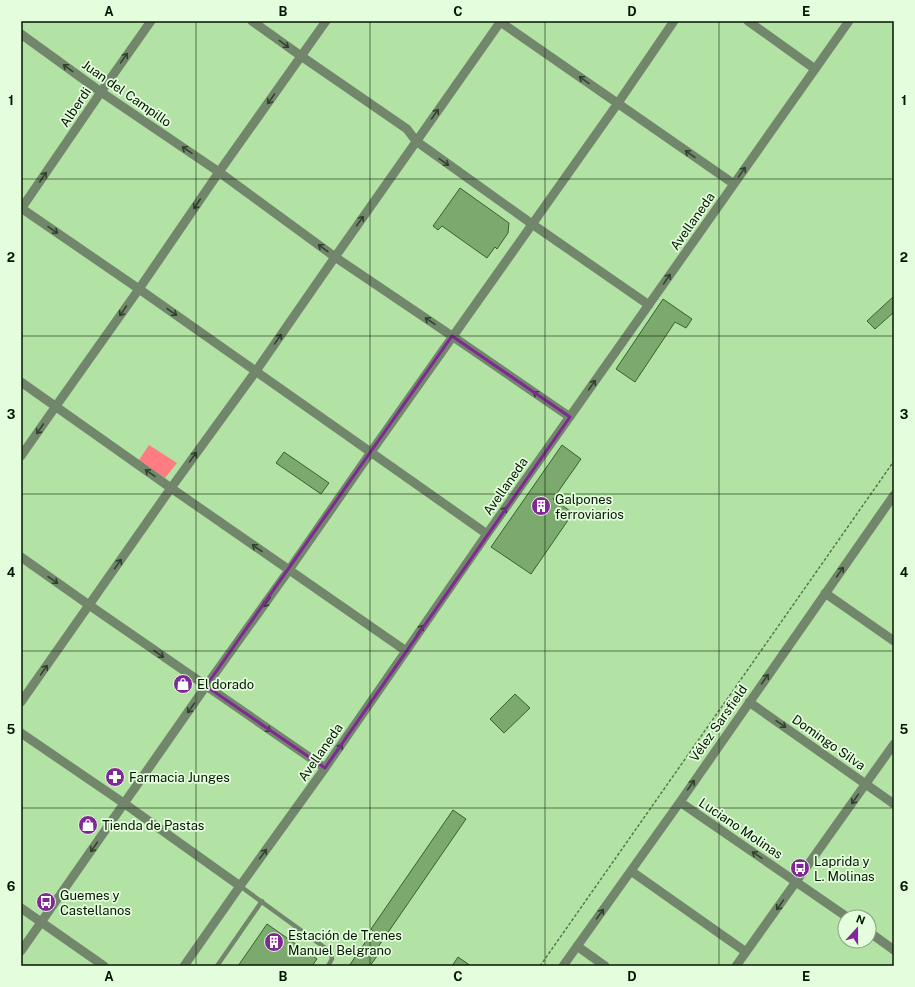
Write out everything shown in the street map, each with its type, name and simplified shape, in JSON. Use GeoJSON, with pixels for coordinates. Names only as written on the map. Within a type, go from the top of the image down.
{"type":"FeatureCollection","features":[{"type":"Feature","properties":{"kind":"street","name":"Alberdi"},"geometry":{"type":"LineString","coordinates":[[21,209],[151,21]]}},
{"type":"Feature","properties":{"kind":"street"},"geometry":{"type":"LineString","coordinates":[[252,21],[407,129],[416,142],[648,305]]}},
{"type":"Feature","properties":{"kind":"street"},"geometry":{"type":"LineString","coordinates":[[21,456],[326,21]]}},
{"type":"Feature","properties":{"kind":"street"},"geometry":{"type":"LineString","coordinates":[[21,702],[171,488],[256,371],[500,21],[734,184]]}},
{"type":"Feature","properties":{"kind":"street"},"geometry":{"type":"LineString","coordinates":[[21,952],[206,686],[618,103],[674,21]]}},
{"type":"Feature","properties":{"kind":"street"},"geometry":{"type":"LineString","coordinates":[[748,21],[815,69]]}},
{"type":"Feature","properties":{"kind":"street","name":"Avellaneda"},"geometry":{"type":"LineString","coordinates":[[184,966],[325,768],[487,534],[849,21]]}},
{"type":"Feature","properties":{"kind":"street","name":"Juan del Campillo"},"geometry":{"type":"LineString","coordinates":[[21,34],[101,92],[219,172],[335,257],[570,417]]}},
{"type":"Feature","properties":{"kind":"street"},"geometry":{"type":"LineString","coordinates":[[21,209],[139,289],[487,534]]}},
{"type":"Feature","properties":{"kind":"street"},"geometry":{"type":"LineString","coordinates":[[21,382],[406,651]]}},
{"type":"Feature","properties":{"kind":"street","name":"Vélez Sarsfield"},"geometry":{"type":"LineString","coordinates":[[563,966],[680,802],[894,495]]}},
{"type":"Feature","properties":{"kind":"street"},"geometry":{"type":"LineString","coordinates":[[21,557],[89,606],[325,768]]}},
{"type":"Feature","properties":{"kind":"street"},"geometry":{"type":"LineString","coordinates":[[825,593],[894,641]]}},
{"type":"Feature","properties":{"kind":"street","name":"Domingo Silva"},"geometry":{"type":"LineString","coordinates":[[749,702],[894,804]]}},
{"type":"Feature","properties":{"kind":"street"},"geometry":{"type":"LineString","coordinates":[[21,733],[125,804],[240,886]]}},
{"type":"Feature","properties":{"kind":"street"},"geometry":{"type":"LineString","coordinates":[[736,966],[894,744]]}},
{"type":"Feature","properties":{"kind":"street","name":"Luciano Molinas"},"geometry":{"type":"LineString","coordinates":[[680,802],[837,910]]}},
{"type":"Feature","properties":{"kind":"street"},"geometry":{"type":"LineString","coordinates":[[631,871],[746,952]]}},
{"type":"Feature","properties":{"kind":"street"},"geometry":{"type":"LineString","coordinates":[[21,908],[104,966]]}},
{"type":"Feature","properties":{"kind":"street"},"geometry":{"type":"LineString","coordinates":[[877,938],[894,950]]}},
{"type":"Feature","properties":{"kind":"street"},"geometry":{"type":"LineString","coordinates":[[577,946],[605,966]]}},
{"type":"Feature","properties":{"kind":"lane"},"geometry":{"type":"LineString","coordinates":[[240,886],[328,950],[332,959],[328,966]]}},
{"type":"Feature","properties":{"kind":"lane"},"geometry":{"type":"LineString","coordinates":[[217,966],[262,901]]}},
{"type":"Feature","properties":{"kind":"path"},"geometry":{"type":"LineString","coordinates":[[540,966],[894,461]]}},
{"type":"Feature","properties":{"kind":"highlighted area"},"geometry":{"type":"Polygon","coordinates":[[[452,336],[570,417],[325,768],[206,686],[452,336]]]}},
{"type":"Feature","properties":{"kind":"shaded area"},"geometry":{"type":"Polygon","coordinates":[[[149,445],[177,463],[165,478],[139,460],[149,445]]]}},
{"type":"Feature","properties":{"kind":"building"},"geometry":{"type":"Polygon","coordinates":[[[460,188],[509,223],[508,233],[497,249],[495,247],[487,258],[442,226],[438,230],[433,226],[460,188]]]}},
{"type":"Feature","properties":{"kind":"building"},"geometry":{"type":"Polygon","coordinates":[[[894,296],[894,312],[875,329],[867,321],[894,296]]]}},
{"type":"Feature","properties":{"kind":"building"},"geometry":{"type":"Polygon","coordinates":[[[663,299],[692,319],[686,328],[675,322],[635,382],[616,369],[663,299]]]}},
{"type":"Feature","properties":{"kind":"building","name":"Galpones ferroviarios"},"geometry":{"type":"Polygon","coordinates":[[[562,445],[581,459],[553,499],[573,513],[531,574],[491,547],[562,445]]]}},
{"type":"Feature","properties":{"kind":"building"},"geometry":{"type":"Polygon","coordinates":[[[284,452],[329,483],[321,494],[276,463],[284,452]]]}},
{"type":"Feature","properties":{"kind":"building"},"geometry":{"type":"Polygon","coordinates":[[[515,694],[530,708],[504,733],[490,719],[515,694]]]}},
{"type":"Feature","properties":{"kind":"building"},"geometry":{"type":"Polygon","coordinates":[[[453,810],[466,819],[378,947],[382,949],[370,966],[349,966],[373,931],[371,929],[453,810]]]}},
{"type":"Feature","properties":{"kind":"building","name":"Estación de Trenes Manuel Belgrano"},"geometry":{"type":"Polygon","coordinates":[[[267,924],[317,959],[312,966],[238,966],[267,924]]]}},
{"type":"Feature","properties":{"kind":"building"},"geometry":{"type":"Polygon","coordinates":[[[458,957],[471,966],[452,966],[458,957]]]}},
{"type":"Feature","properties":{"kind":"place","name":"Galpones ferroviarios"},"geometry":{"type":"Point","coordinates":[541,506]}},
{"type":"Feature","properties":{"kind":"place","name":"El dorado"},"geometry":{"type":"Point","coordinates":[183,684]}},
{"type":"Feature","properties":{"kind":"place","name":"Farmacia Junges"},"geometry":{"type":"Point","coordinates":[115,777]}},
{"type":"Feature","properties":{"kind":"place","name":"Tienda de Pastas"},"geometry":{"type":"Point","coordinates":[88,825]}},
{"type":"Feature","properties":{"kind":"place","name":"Laprida y L. Molinas"},"geometry":{"type":"Point","coordinates":[800,868]}},
{"type":"Feature","properties":{"kind":"place","name":"Guemes y Castellanos"},"geometry":{"type":"Point","coordinates":[46,902]}},
{"type":"Feature","properties":{"kind":"place","name":"Estación de Trenes Manuel Belgrano"},"geometry":{"type":"Point","coordinates":[274,942]}}]}
